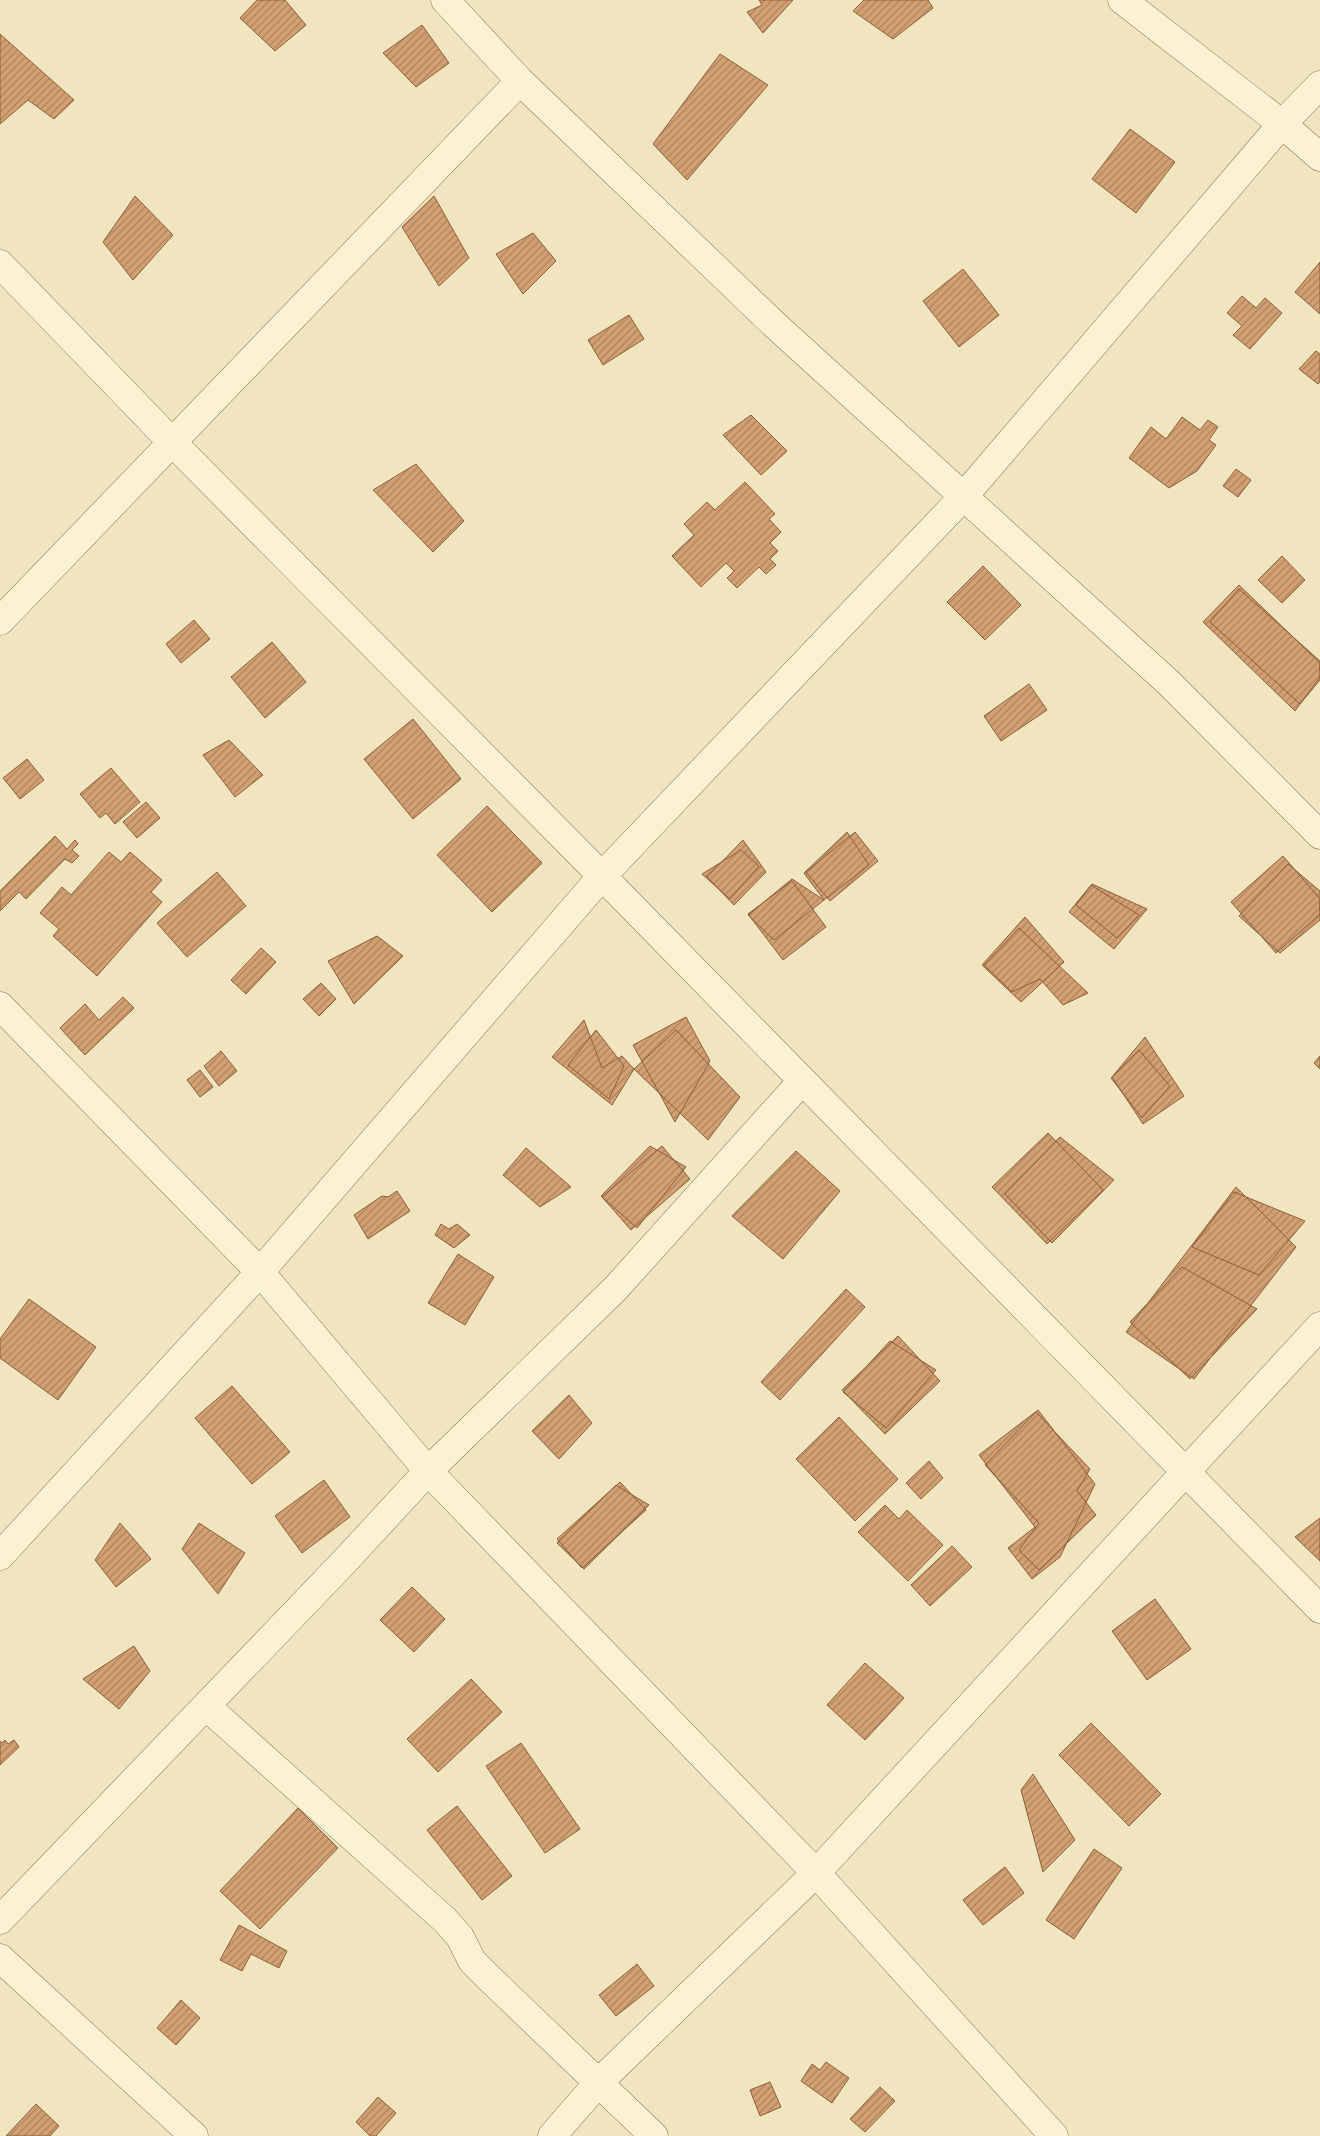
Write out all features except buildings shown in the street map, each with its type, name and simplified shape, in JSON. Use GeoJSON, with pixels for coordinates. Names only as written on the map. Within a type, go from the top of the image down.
{"type":"FeatureCollection","features":[{"type":"Feature","properties":{"kind":"street"},"geometry":{"type":"LineString","coordinates":[[445,0],[520,81],[776,326],[1170,684],[1320,835]]}},
{"type":"Feature","properties":{"kind":"street"},"geometry":{"type":"LineString","coordinates":[[1122,0],[1282,124],[1320,157]]}},
{"type":"Feature","properties":{"kind":"street"},"geometry":{"type":"LineString","coordinates":[[0,621],[171,441],[520,81]]}},
{"type":"Feature","properties":{"kind":"street"},"geometry":{"type":"LineString","coordinates":[[0,1556],[260,1272],[602,876],[964,496],[1282,124],[1320,85]]}},
{"type":"Feature","properties":{"kind":"street"},"geometry":{"type":"LineString","coordinates":[[0,264],[171,441],[602,876],[1320,1609]]}},
{"type":"Feature","properties":{"kind":"street"},"geometry":{"type":"LineString","coordinates":[[0,1006],[260,1272],[428,1471],[816,1873],[1054,2136]]}},
{"type":"Feature","properties":{"kind":"street"},"geometry":{"type":"LineString","coordinates":[[0,1920],[345,1561],[428,1471],[616,1288],[802,1081]]}},
{"type":"Feature","properties":{"kind":"street"},"geometry":{"type":"LineString","coordinates":[[552,2136],[598,2083],[816,1873],[1320,1326]]}},
{"type":"Feature","properties":{"kind":"street"},"geometry":{"type":"LineString","coordinates":[[206,1706],[446,1920],[460,1937],[472,1961],[654,2136]]}},
{"type":"Feature","properties":{"kind":"street"},"geometry":{"type":"LineString","coordinates":[[0,1958],[194,2136]]}}]}
